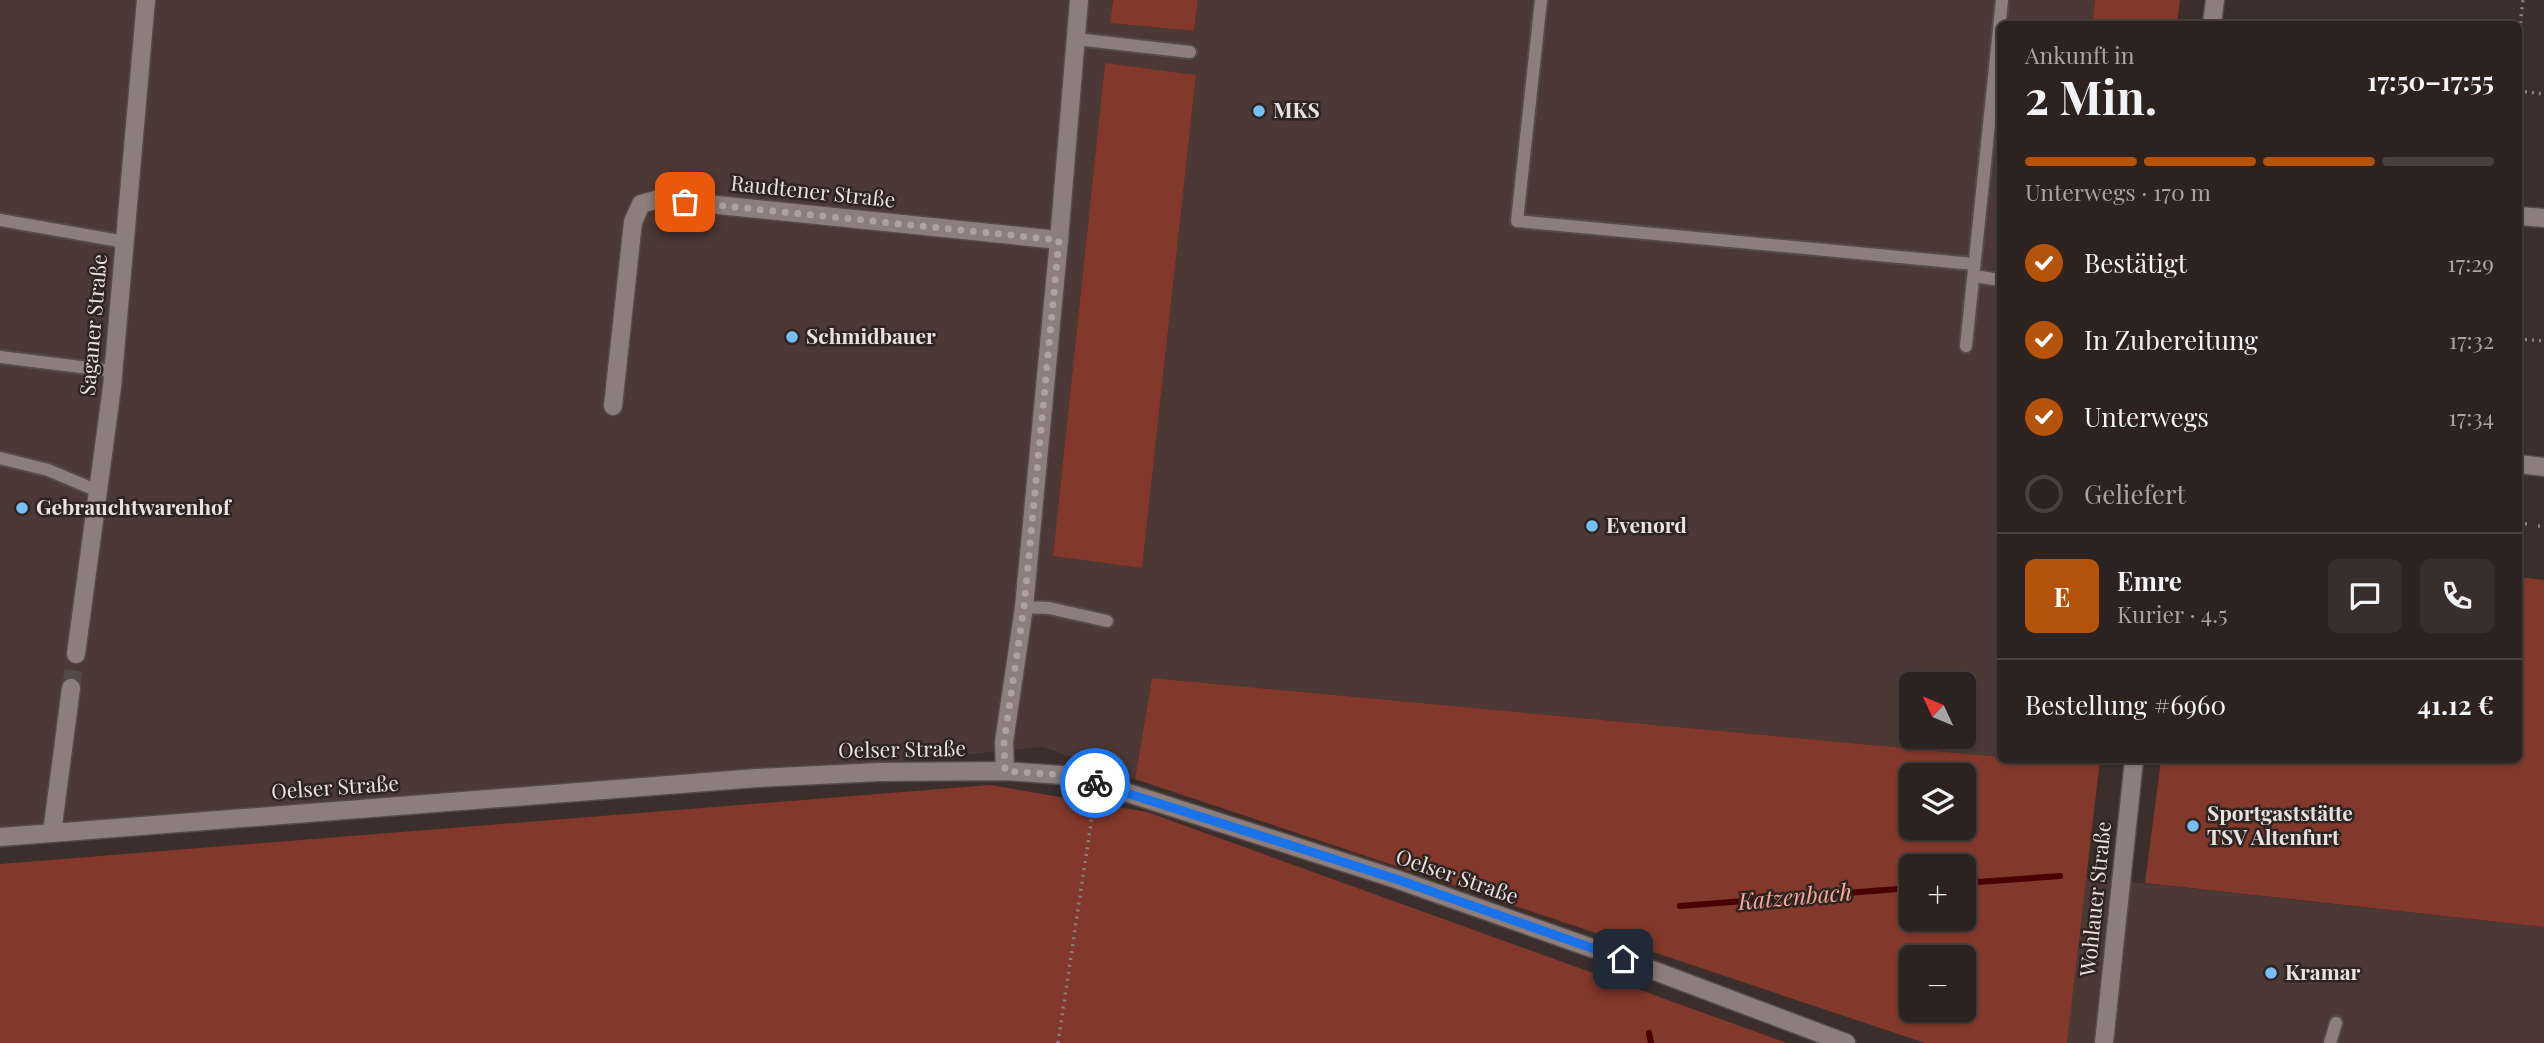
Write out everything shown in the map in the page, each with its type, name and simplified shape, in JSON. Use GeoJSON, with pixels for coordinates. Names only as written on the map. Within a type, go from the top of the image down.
{"type":"FeatureCollection","features":[{"type":"Feature","properties":{"kind":"street","name":"Saganer Straße"},"geometry":{"type":"LineString","coordinates":[[76,654],[113,371],[146,0]]}},
{"type":"Feature","properties":{"kind":"street"},"geometry":{"type":"LineString","coordinates":[[1005,771],[1004,742],[1024,607],[1079,0]]}},
{"type":"Feature","properties":{"kind":"street"},"geometry":{"type":"LineString","coordinates":[[2212,21],[2215,0]]}},
{"type":"Feature","properties":{"kind":"street","name":"Raudtener Straße"},"geometry":{"type":"LineString","coordinates":[[612,406],[633,222],[642,204],[659,199],[1059,240]]}},
{"type":"Feature","properties":{"kind":"street"},"geometry":{"type":"LineString","coordinates":[[2522,215],[2544,218]]}},
{"type":"Feature","properties":{"kind":"street"},"geometry":{"type":"LineString","coordinates":[[2522,464],[2544,467]]}},
{"type":"Feature","properties":{"kind":"street"},"geometry":{"type":"LineString","coordinates":[[52,833],[71,688]]}},
{"type":"Feature","properties":{"kind":"street","name":"Wohlauer Straße"},"geometry":{"type":"LineString","coordinates":[[2104,1043],[2134,763]]}},
{"type":"Feature","properties":{"kind":"street","name":"Oelser Straße"},"geometry":{"type":"LineString","coordinates":[[0,837],[757,778],[891,772],[1005,771],[1062,775],[1097,783],[1396,879],[1623,959],[1846,1043]]}},
{"type":"Feature","properties":{"kind":"lane"},"geometry":{"type":"LineString","coordinates":[[1541,0],[1517,221],[1974,270],[1997,279]]}},
{"type":"Feature","properties":{"kind":"lane"},"geometry":{"type":"LineString","coordinates":[[2000,21],[2002,0]]}},
{"type":"Feature","properties":{"kind":"lane"},"geometry":{"type":"LineString","coordinates":[[1076,39],[1190,52]]}},
{"type":"Feature","properties":{"kind":"lane"},"geometry":{"type":"LineString","coordinates":[[1966,346],[1997,48]]}},
{"type":"Feature","properties":{"kind":"lane"},"geometry":{"type":"LineString","coordinates":[[0,220],[125,242]]}},
{"type":"Feature","properties":{"kind":"lane"},"geometry":{"type":"LineString","coordinates":[[0,357],[113,371]]}},
{"type":"Feature","properties":{"kind":"lane"},"geometry":{"type":"LineString","coordinates":[[0,458],[48,470],[98,491]]}},
{"type":"Feature","properties":{"kind":"lane"},"geometry":{"type":"LineString","coordinates":[[1024,607],[1049,608],[1107,621]]}},
{"type":"Feature","properties":{"kind":"lane"},"geometry":{"type":"LineString","coordinates":[[2330,1043],[2336,1023]]}},
{"type":"Feature","properties":{"kind":"path"},"geometry":{"type":"LineString","coordinates":[[2521,21],[2523,0]]}},
{"type":"Feature","properties":{"kind":"path"},"geometry":{"type":"LineString","coordinates":[[2522,92],[2544,94]]}},
{"type":"Feature","properties":{"kind":"path"},"geometry":{"type":"LineString","coordinates":[[2522,339],[2544,341]]}},
{"type":"Feature","properties":{"kind":"path"},"geometry":{"type":"LineString","coordinates":[[2522,523],[2528,524]]}},
{"type":"Feature","properties":{"kind":"path"},"geometry":{"type":"LineString","coordinates":[[1058,1043],[1097,783]]}},
{"type":"Feature","properties":{"kind":"shaded area"},"geometry":{"type":"Polygon","coordinates":[[[0,0],[1113,0],[1110,23],[1194,31],[1198,0],[2095,0],[2092,21],[1997,21],[1997,757],[1914,749],[1976,749],[1976,672],[1899,672],[1899,748],[1152,678],[1135,779],[1043,747],[0,848],[0,0]],[[1105,64],[1053,556],[1142,567],[1196,75],[1105,64]]]}},
{"type":"Feature","properties":{"kind":"shaded area"},"geometry":{"type":"Polygon","coordinates":[[[1113,0],[1198,0],[1194,31],[1110,23],[1113,0]]]}},
{"type":"Feature","properties":{"kind":"shaded area"},"geometry":{"type":"Polygon","coordinates":[[[2095,0],[2180,0],[2177,21],[2092,21],[2095,0]]]}},
{"type":"Feature","properties":{"kind":"shaded area"},"geometry":{"type":"Polygon","coordinates":[[[1105,63],[1196,75],[1142,568],[1053,556],[1105,63]]]}},
{"type":"Feature","properties":{"kind":"shaded area"},"geometry":{"type":"Polygon","coordinates":[[[2522,577],[2544,580],[2544,927],[2145,883],[2161,763],[2522,763],[2522,577]]]}},
{"type":"Feature","properties":{"kind":"shaded area"},"geometry":{"type":"Polygon","coordinates":[[[1152,678],[1997,757],[1997,763],[2100,763],[2067,1043],[1925,1043],[1135,779],[1152,678]]]}},
{"type":"Feature","properties":{"kind":"shaded area"},"geometry":{"type":"Polygon","coordinates":[[[990,785],[1147,812],[1787,1043],[0,1043],[0,864],[990,785]]]}},
{"type":"Feature","properties":{"kind":"shaded area"},"geometry":{"type":"Polygon","coordinates":[[[2085,877],[2544,927],[2544,1043],[2067,1043],[2085,877]]]}},
{"type":"Feature","properties":{"kind":"waterway","name":"Katzenbach"},"geometry":{"type":"LineString","coordinates":[[1976,882],[2060,876]]}},
{"type":"Feature","properties":{"kind":"waterway","name":"Katzenbach"},"geometry":{"type":"LineString","coordinates":[[1680,906],[1899,889]]}},
{"type":"Feature","properties":{"kind":"waterway","name":"Katzenbach"},"geometry":{"type":"LineString","coordinates":[[1649,1033],[1651,1043]]}},
{"type":"Feature","properties":{"kind":"tunnel"},"geometry":{"type":"LineString","coordinates":[[71,688],[76,654]]}},
{"type":"Feature","properties":{"kind":"way so far"},"geometry":{"type":"LineString","coordinates":[[685,202],[1059,240],[1024,607],[1004,742],[1005,771],[1062,775],[1095,783]]}},
{"type":"Feature","properties":{"kind":"place","name":"MKS"},"geometry":{"type":"Point","coordinates":[1259,111]}},
{"type":"Feature","properties":{"kind":"place","name":"Schmidbauer"},"geometry":{"type":"Point","coordinates":[792,337]}},
{"type":"Feature","properties":{"kind":"place","name":"Gebrauchtwarenhof"},"geometry":{"type":"Point","coordinates":[22,508]}},
{"type":"Feature","properties":{"kind":"place","name":"Evenord"},"geometry":{"type":"Point","coordinates":[1592,526]}},
{"type":"Feature","properties":{"kind":"place","name":"Sportgaststätte TSV Altenfurt"},"geometry":{"type":"Point","coordinates":[2193,826]}},
{"type":"Feature","properties":{"kind":"place","name":"Kramar"},"geometry":{"type":"Point","coordinates":[2271,973]}},
{"type":"Feature","properties":{"kind":"route"},"geometry":{"type":"LineString","coordinates":[[1095,783],[1396,879],[1623,959]]}}]}
